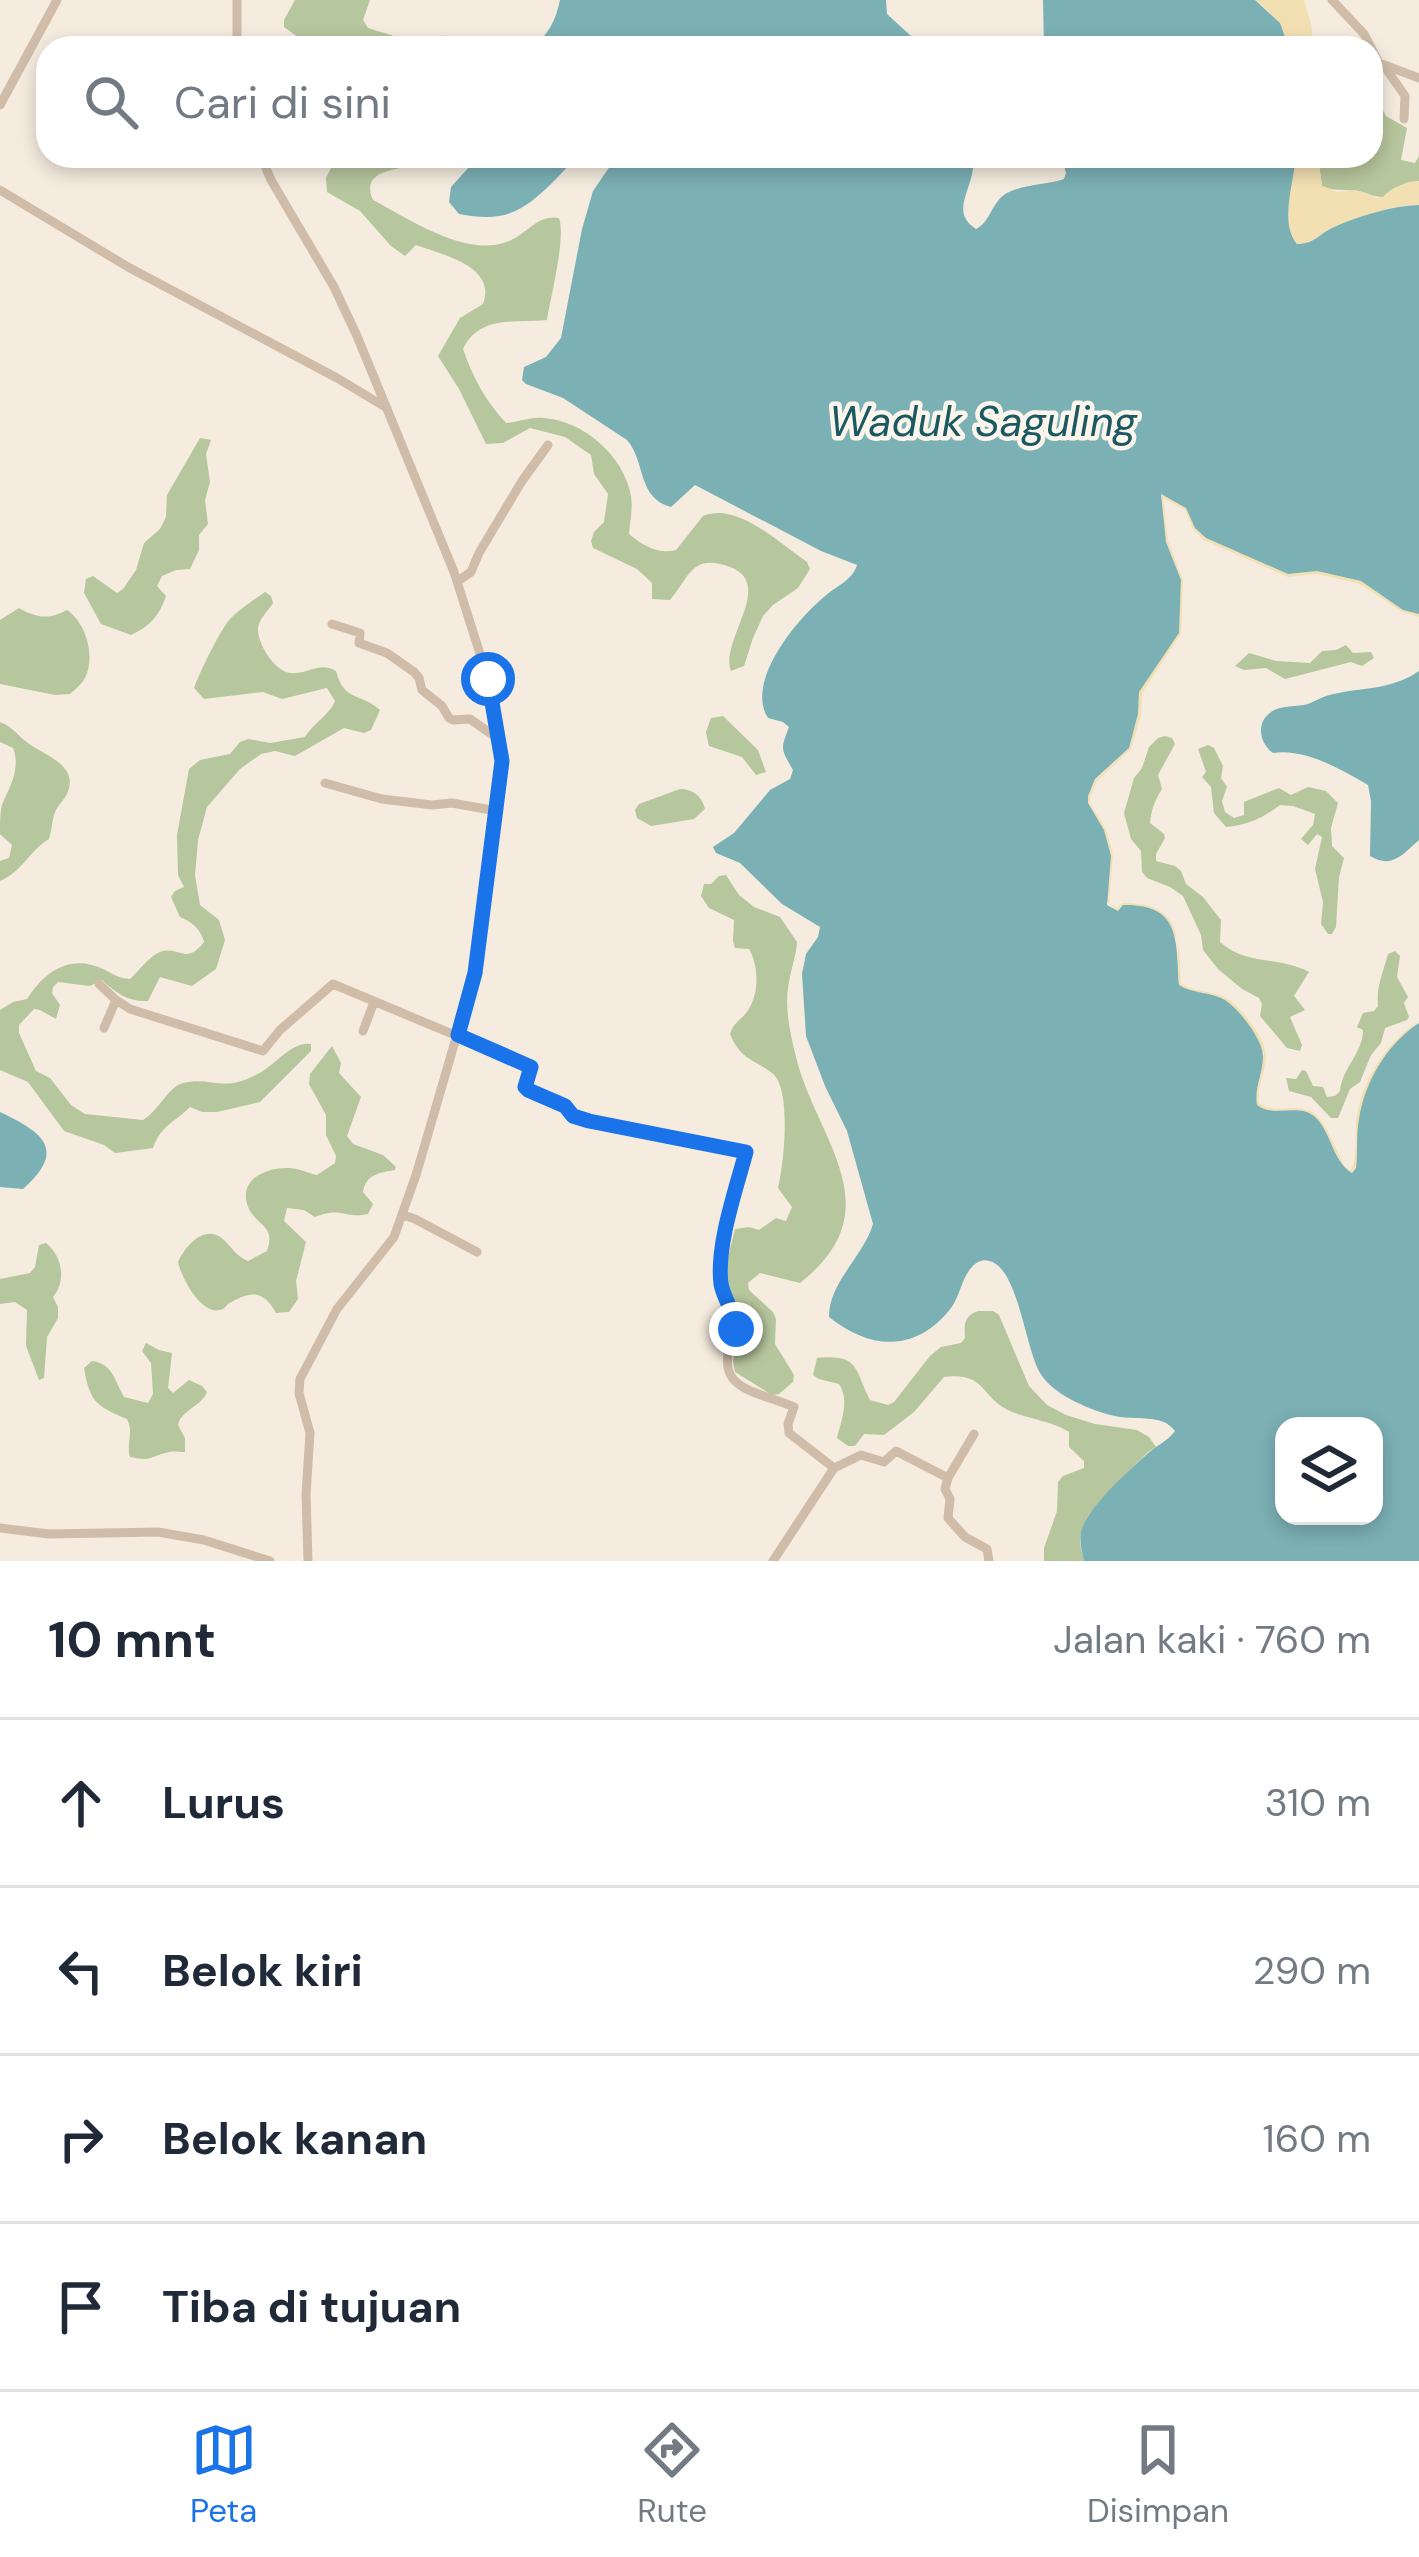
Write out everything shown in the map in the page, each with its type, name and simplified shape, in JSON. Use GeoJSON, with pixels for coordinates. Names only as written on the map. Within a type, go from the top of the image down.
{"type":"FeatureCollection","features":[{"type":"Feature","properties":{"kind":"street"},"geometry":{"type":"LineString","coordinates":[[37,36],[57,0]]}},
{"type":"Feature","properties":{"kind":"street"},"geometry":{"type":"LineString","coordinates":[[237,0],[237,36]]}},
{"type":"Feature","properties":{"kind":"street"},"geometry":{"type":"LineString","coordinates":[[1332,0],[1365,36]]}},
{"type":"Feature","properties":{"kind":"street"},"geometry":{"type":"LineString","coordinates":[[0,105],[36,39]]}},
{"type":"Feature","properties":{"kind":"street"},"geometry":{"type":"LineString","coordinates":[[1385,67],[1419,79]]}},
{"type":"Feature","properties":{"kind":"street"},"geometry":{"type":"LineString","coordinates":[[1385,67],[1405,96],[1403,119]]}},
{"type":"Feature","properties":{"kind":"street"},"geometry":{"type":"LineString","coordinates":[[266,168],[334,287],[458,581],[488,679],[502,761],[475,973],[403,1215],[394,1237],[337,1309],[300,1379],[298,1394],[310,1433],[308,1561]]}},
{"type":"Feature","properties":{"kind":"street"},"geometry":{"type":"LineString","coordinates":[[0,190],[128,267],[388,409]]}},
{"type":"Feature","properties":{"kind":"street"},"geometry":{"type":"LineString","coordinates":[[458,581],[471,572],[548,445]]}},
{"type":"Feature","properties":{"kind":"street"},"geometry":{"type":"LineString","coordinates":[[332,624],[360,633],[359,643],[387,653],[414,672],[422,690],[442,706],[448,718],[470,719],[500,740]]}},
{"type":"Feature","properties":{"kind":"street"},"geometry":{"type":"LineString","coordinates":[[325,783],[382,799],[497,811]]}},
{"type":"Feature","properties":{"kind":"street"},"geometry":{"type":"LineString","coordinates":[[99,984],[116,1000],[144,1014],[263,1051],[333,984],[531,1067],[525,1087],[565,1106],[573,1116],[746,1152],[721,1262],[722,1288],[736,1321],[730,1374],[737,1386],[794,1407],[789,1433],[834,1468]]}},
{"type":"Feature","properties":{"kind":"street"},"geometry":{"type":"LineString","coordinates":[[104,1028],[116,1000]]}},
{"type":"Feature","properties":{"kind":"street"},"geometry":{"type":"LineString","coordinates":[[363,1031],[374,1002]]}},
{"type":"Feature","properties":{"kind":"street"},"geometry":{"type":"LineString","coordinates":[[403,1215],[477,1252]]}},
{"type":"Feature","properties":{"kind":"street"},"geometry":{"type":"LineString","coordinates":[[974,1434],[945,1489],[950,1498],[948,1518],[965,1537],[987,1549],[989,1561]]}},
{"type":"Feature","properties":{"kind":"street"},"geometry":{"type":"LineString","coordinates":[[773,1561],[834,1468],[862,1455],[884,1462],[896,1451],[949,1478]]}},
{"type":"Feature","properties":{"kind":"street"},"geometry":{"type":"LineString","coordinates":[[0,1528],[49,1534],[158,1532],[204,1540],[270,1561]]}},
{"type":"Feature","properties":{"kind":"green space"},"geometry":{"type":"Polygon","coordinates":[[[295,0],[370,0],[363,20],[368,28],[394,36],[296,36],[284,27],[295,0]]]}},
{"type":"Feature","properties":{"kind":"green space"},"geometry":{"type":"Polygon","coordinates":[[[1383,110],[1407,128],[1401,160],[1415,163],[1419,156],[1419,181],[1383,197],[1322,186],[1320,168],[1383,168],[1383,110]]]}},
{"type":"Feature","properties":{"kind":"green space"},"geometry":{"type":"Polygon","coordinates":[[[331,168],[406,168],[378,175],[370,189],[373,200],[421,226],[476,245],[509,241],[539,221],[559,218],[559,252],[547,320],[499,323],[479,331],[463,349],[471,370],[506,423],[539,418],[559,421],[600,443],[627,481],[632,501],[629,534],[645,545],[676,550],[703,516],[730,514],[758,527],[807,562],[810,569],[798,588],[763,616],[744,666],[731,671],[729,659],[747,599],[743,575],[707,563],[693,569],[670,600],[652,599],[652,583],[637,569],[593,548],[591,541],[604,522],[608,494],[594,474],[591,455],[565,437],[530,428],[503,443],[486,444],[438,356],[460,318],[483,304],[482,280],[465,264],[416,245],[405,256],[360,211],[327,192],[331,168]]]}},
{"type":"Feature","properties":{"kind":"green space"},"geometry":{"type":"Polygon","coordinates":[[[200,438],[211,440],[206,454],[208,524],[199,535],[199,550],[190,569],[162,576],[157,586],[166,596],[164,603],[137,632],[131,635],[101,624],[84,593],[86,579],[93,576],[117,593],[123,589],[136,570],[144,543],[160,529],[167,495],[200,438]]]}},
{"type":"Feature","properties":{"kind":"green space"},"geometry":{"type":"Polygon","coordinates":[[[265,592],[273,603],[260,621],[258,634],[273,662],[290,673],[324,667],[336,671],[343,688],[380,710],[371,730],[344,728],[295,756],[275,751],[261,754],[240,769],[207,807],[195,875],[200,905],[219,920],[225,940],[216,969],[192,986],[160,977],[148,1001],[123,996],[102,980],[90,986],[58,982],[52,993],[60,1005],[56,1019],[34,1009],[19,1025],[19,1033],[36,1071],[50,1078],[71,1105],[85,1114],[143,1120],[183,1083],[234,1083],[263,1071],[297,1046],[311,1044],[311,1051],[260,1102],[217,1112],[190,1107],[164,1129],[153,1148],[115,1153],[64,1131],[28,1082],[0,1070],[0,1010],[27,999],[50,973],[69,964],[91,965],[130,979],[156,954],[192,953],[204,942],[195,926],[180,917],[171,897],[184,887],[178,875],[177,835],[189,769],[200,760],[230,754],[248,739],[270,743],[305,737],[335,701],[327,688],[282,699],[263,692],[204,699],[194,688],[228,621],[265,592]]]}},
{"type":"Feature","properties":{"kind":"green space"},"geometry":{"type":"Polygon","coordinates":[[[19,608],[43,616],[67,610],[79,623],[90,660],[85,678],[70,694],[0,684],[0,620],[19,608]]]}},
{"type":"Feature","properties":{"kind":"green space"},"geometry":{"type":"Polygon","coordinates":[[[1346,645],[1353,653],[1371,652],[1374,658],[1362,666],[1351,662],[1285,679],[1266,668],[1235,666],[1249,653],[1310,663],[1322,651],[1346,645]]]}},
{"type":"Feature","properties":{"kind":"green space"},"geometry":{"type":"Polygon","coordinates":[[[723,716],[758,750],[766,772],[756,775],[742,757],[709,746],[706,732],[711,718],[723,716]]]}},
{"type":"Feature","properties":{"kind":"green space"},"geometry":{"type":"Polygon","coordinates":[[[0,722],[60,764],[70,785],[55,813],[49,839],[0,881],[0,861],[9,858],[12,845],[0,834],[1,812],[16,763],[13,748],[0,742],[0,722]]]}},
{"type":"Feature","properties":{"kind":"green space"},"geometry":{"type":"Polygon","coordinates":[[[1165,736],[1175,744],[1158,775],[1162,789],[1150,823],[1165,838],[1156,861],[1175,866],[1186,884],[1203,897],[1221,920],[1220,942],[1230,950],[1309,972],[1294,996],[1305,1010],[1290,1017],[1302,1045],[1300,1051],[1287,1048],[1260,1016],[1259,998],[1218,969],[1203,950],[1183,896],[1142,872],[1141,851],[1131,839],[1124,813],[1149,747],[1165,736]]]}},
{"type":"Feature","properties":{"kind":"green space"},"geometry":{"type":"Polygon","coordinates":[[[1208,745],[1223,766],[1221,778],[1227,787],[1222,801],[1225,812],[1234,818],[1244,815],[1244,802],[1279,788],[1291,795],[1308,787],[1326,791],[1338,803],[1332,846],[1344,858],[1332,934],[1321,924],[1323,902],[1315,869],[1322,837],[1317,834],[1308,845],[1301,839],[1313,825],[1315,814],[1280,805],[1255,820],[1226,827],[1214,813],[1211,787],[1202,777],[1206,772],[1198,749],[1208,745]]]}},
{"type":"Feature","properties":{"kind":"green space"},"geometry":{"type":"Polygon","coordinates":[[[680,789],[696,794],[704,804],[705,809],[694,819],[651,826],[637,818],[639,804],[680,789]]]}},
{"type":"Feature","properties":{"kind":"green space"},"geometry":{"type":"Polygon","coordinates":[[[726,875],[754,907],[780,917],[797,942],[787,996],[790,1029],[805,1084],[841,1171],[846,1199],[842,1227],[828,1255],[800,1283],[760,1273],[748,1283],[749,1290],[773,1312],[775,1344],[794,1375],[793,1382],[772,1395],[735,1372],[739,1327],[726,1288],[727,1261],[735,1229],[759,1230],[776,1218],[786,1221],[792,1207],[778,1188],[784,1110],[778,1081],[743,1054],[730,1034],[752,1002],[756,979],[749,949],[735,948],[734,920],[709,908],[701,896],[704,884],[726,875]]]}},
{"type":"Feature","properties":{"kind":"green space"},"geometry":{"type":"Polygon","coordinates":[[[1395,951],[1400,956],[1397,977],[1408,997],[1404,1003],[1409,1017],[1385,1028],[1360,1082],[1350,1089],[1338,1118],[1331,1118],[1311,1097],[1289,1091],[1286,1078],[1296,1079],[1302,1070],[1313,1086],[1323,1087],[1327,1097],[1340,1091],[1362,1038],[1363,1030],[1357,1027],[1363,1013],[1378,1006],[1388,954],[1395,951]]]}},
{"type":"Feature","properties":{"kind":"green space"},"geometry":{"type":"Polygon","coordinates":[[[332,1046],[341,1063],[339,1073],[361,1097],[347,1136],[353,1144],[383,1155],[395,1170],[367,1181],[363,1192],[373,1204],[368,1214],[315,1217],[287,1208],[284,1221],[306,1242],[296,1281],[298,1299],[289,1312],[276,1313],[255,1295],[220,1310],[206,1307],[188,1285],[178,1262],[191,1243],[204,1235],[218,1236],[248,1261],[267,1251],[268,1231],[246,1199],[250,1183],[270,1170],[292,1168],[317,1175],[335,1163],[326,1135],[326,1115],[309,1084],[310,1074],[332,1046]]]}},
{"type":"Feature","properties":{"kind":"green space"},"geometry":{"type":"Polygon","coordinates":[[[46,1243],[56,1255],[61,1276],[53,1297],[58,1318],[47,1337],[44,1378],[39,1380],[26,1346],[27,1310],[15,1302],[0,1304],[0,1279],[30,1273],[39,1245],[46,1243]]]}},
{"type":"Feature","properties":{"kind":"green space"},"geometry":{"type":"Polygon","coordinates":[[[978,1311],[999,1315],[1029,1386],[1047,1405],[1095,1424],[1137,1430],[1156,1447],[1088,1518],[1080,1541],[1084,1561],[1044,1561],[1057,1511],[1058,1482],[1084,1468],[1084,1461],[1069,1447],[1069,1432],[1012,1412],[969,1378],[944,1377],[914,1412],[884,1435],[864,1434],[855,1446],[837,1438],[844,1397],[839,1384],[813,1375],[817,1358],[848,1361],[870,1400],[888,1405],[930,1356],[941,1347],[961,1343],[967,1318],[978,1311]]]}},
{"type":"Feature","properties":{"kind":"green space"},"geometry":{"type":"Polygon","coordinates":[[[146,1343],[172,1353],[168,1388],[173,1393],[189,1380],[207,1392],[178,1425],[185,1452],[143,1459],[130,1457],[127,1419],[96,1401],[84,1368],[92,1361],[104,1365],[124,1397],[148,1403],[153,1394],[151,1363],[142,1351],[146,1343]]]}},
{"type":"Feature","properties":{"kind":"sand"},"geometry":{"type":"Polygon","coordinates":[[[1255,0],[1304,0],[1312,36],[1285,36],[1255,0]]]}},
{"type":"Feature","properties":{"kind":"sand"},"geometry":{"type":"Polygon","coordinates":[[[1294,168],[1320,168],[1322,186],[1377,198],[1419,181],[1419,205],[1364,216],[1297,244],[1289,225],[1294,168]]]}},
{"type":"Feature","properties":{"kind":"sand"},"geometry":{"type":"Polygon","coordinates":[[[1161,494],[1187,508],[1195,528],[1206,538],[1288,574],[1317,571],[1361,581],[1403,610],[1419,614],[1402,612],[1360,584],[1317,574],[1288,577],[1204,540],[1193,529],[1185,510],[1163,498],[1168,541],[1183,580],[1181,634],[1142,693],[1131,749],[1097,781],[1090,803],[1106,829],[1113,855],[1109,903],[1117,908],[1122,903],[1156,909],[1166,916],[1177,937],[1118,911],[1106,901],[1104,830],[1088,803],[1095,780],[1129,748],[1139,692],[1179,633],[1181,580],[1166,542],[1161,494]]]}},
{"type":"Feature","properties":{"kind":"sand"},"geometry":{"type":"Polygon","coordinates":[[[1177,938],[1181,984],[1228,999],[1262,1041],[1266,1055],[1259,1103],[1315,1114],[1350,1171],[1358,1110],[1368,1080],[1395,1041],[1419,1021],[1407,1032],[1359,1118],[1357,1164],[1352,1173],[1345,1167],[1340,1161],[1314,1116],[1264,1109],[1257,1105],[1264,1053],[1225,1000],[1179,985],[1177,938]]]}},
{"type":"Feature","properties":{"kind":"water"},"geometry":{"type":"Polygon","coordinates":[[[560,0],[886,0],[887,14],[911,36],[543,36],[560,0]]]}},
{"type":"Feature","properties":{"kind":"water"},"geometry":{"type":"Polygon","coordinates":[[[1043,0],[1255,0],[1280,23],[1285,36],[1044,36],[1043,0]]]}},
{"type":"Feature","properties":{"kind":"water"},"geometry":{"type":"Polygon","coordinates":[[[468,168],[567,168],[535,199],[514,212],[490,217],[459,214],[449,202],[451,187],[468,168]]]}},
{"type":"Feature","properties":{"kind":"water","name":"Waduk Saguling"},"geometry":{"type":"Polygon","coordinates":[[[609,168],[973,168],[963,206],[976,229],[1007,193],[1064,179],[1065,168],[1294,168],[1288,214],[1297,244],[1364,216],[1419,205],[1419,614],[1403,610],[1361,581],[1317,571],[1288,574],[1206,538],[1195,528],[1186,508],[1161,494],[1166,542],[1181,580],[1179,633],[1139,692],[1129,748],[1095,779],[1088,803],[1104,830],[1111,856],[1107,905],[1118,911],[1123,905],[1142,906],[1165,918],[1175,940],[1179,985],[1225,1000],[1259,1042],[1263,1056],[1257,1105],[1314,1116],[1352,1173],[1362,1105],[1372,1077],[1397,1042],[1419,1023],[1419,1561],[1084,1561],[1080,1536],[1091,1512],[1172,1435],[1175,1431],[1170,1425],[1096,1410],[1048,1383],[1036,1364],[1008,1278],[989,1261],[972,1267],[954,1303],[937,1323],[908,1339],[876,1341],[829,1317],[834,1292],[873,1224],[847,1131],[806,1036],[802,974],[820,927],[782,904],[740,863],[716,853],[713,847],[734,833],[770,790],[790,779],[793,770],[783,749],[789,727],[768,718],[763,703],[768,670],[800,621],[848,579],[857,565],[695,485],[671,507],[652,496],[627,440],[563,398],[522,380],[524,367],[546,357],[561,338],[582,229],[593,191],[609,168]]]}},
{"type":"Feature","properties":{"kind":"water"},"geometry":{"type":"Polygon","coordinates":[[[1419,671],[1419,840],[1396,858],[1378,860],[1370,856],[1368,785],[1310,757],[1273,753],[1262,739],[1261,727],[1275,710],[1385,686],[1419,671]]]}},
{"type":"Feature","properties":{"kind":"water"},"geometry":{"type":"Polygon","coordinates":[[[0,1112],[38,1135],[47,1152],[37,1175],[23,1189],[0,1187],[0,1112]]]}},
{"type":"Feature","properties":{"kind":"route"},"geometry":{"type":"LineString","coordinates":[[488,679],[502,761],[475,973],[458,1035],[531,1067],[525,1087],[565,1106],[573,1116],[746,1152],[721,1262],[722,1288],[736,1329]]}}]}
